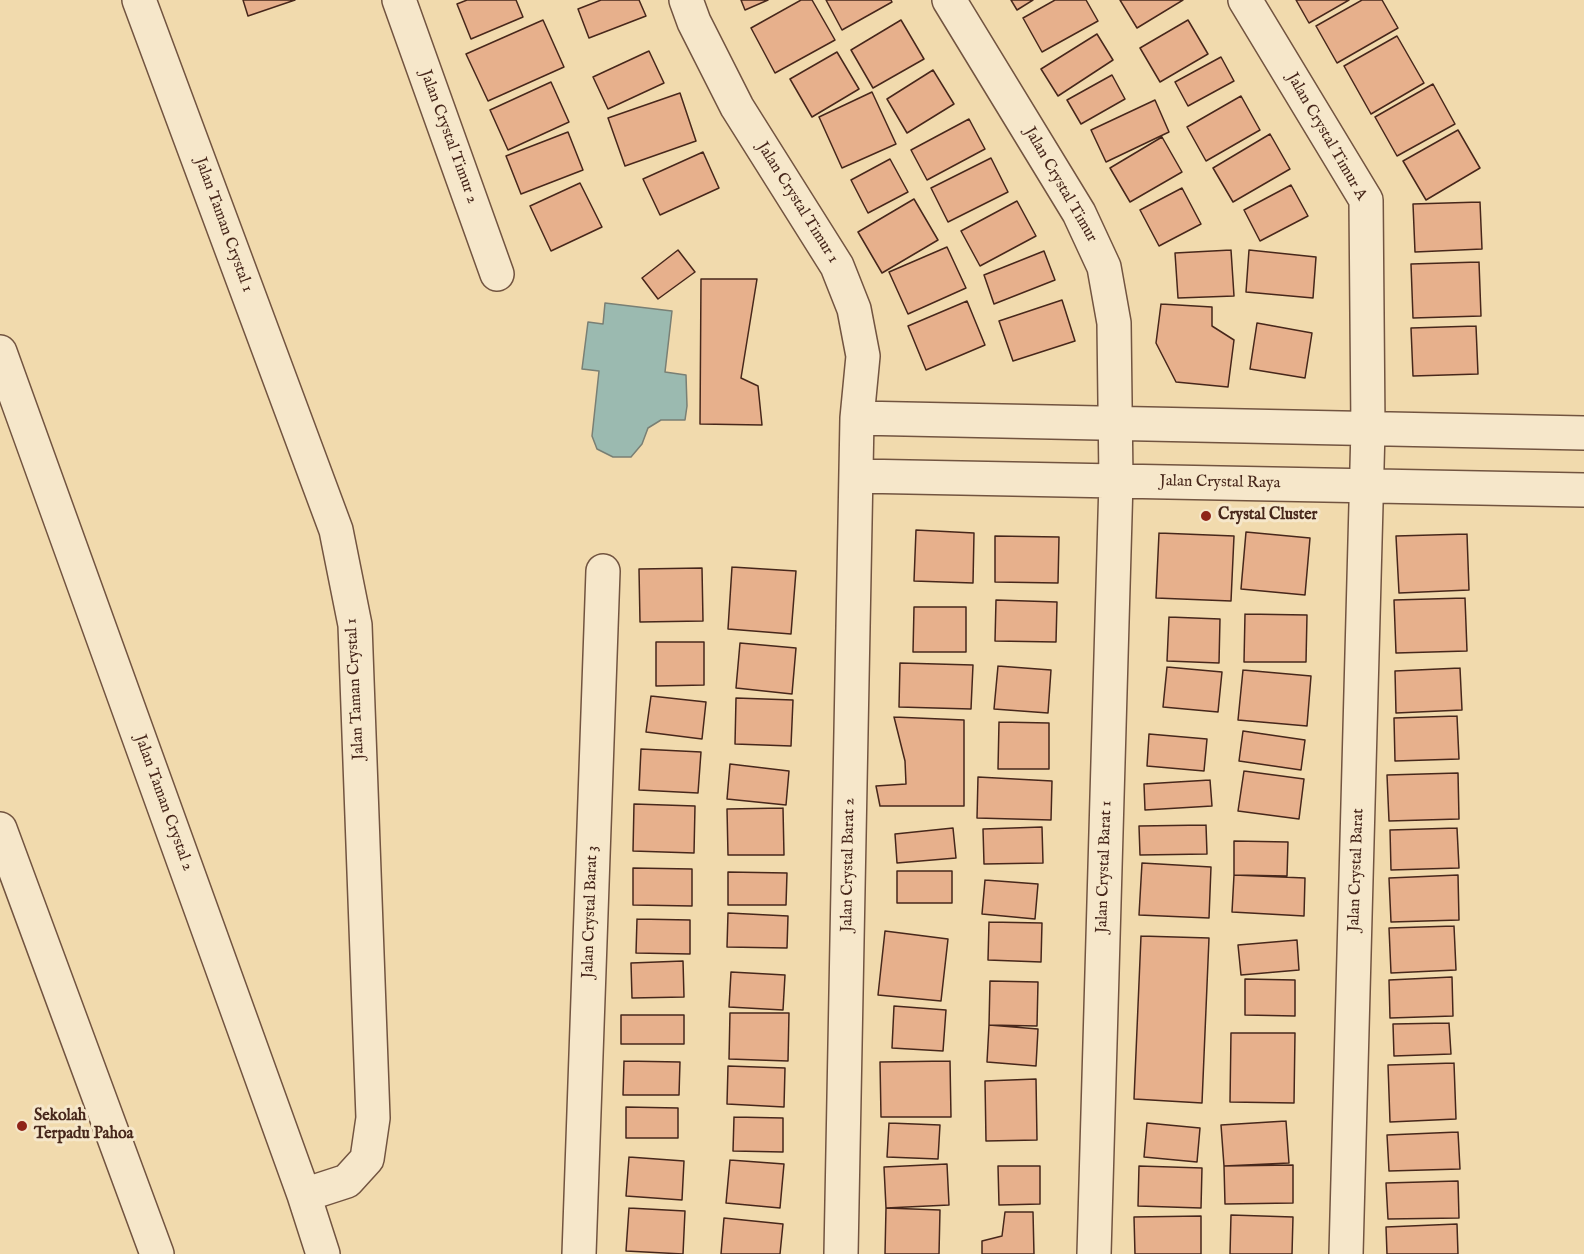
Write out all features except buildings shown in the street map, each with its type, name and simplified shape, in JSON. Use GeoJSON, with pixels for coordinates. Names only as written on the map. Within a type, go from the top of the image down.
{"type":"FeatureCollection","features":[{"type":"Feature","properties":{"kind":"street","name":"Jalan Taman Crystal 1"},"geometry":{"type":"LineString","coordinates":[[139,0],[336,530],[354,625],[373,1118],[367,1159],[347,1181],[304,1195]]}},
{"type":"Feature","properties":{"kind":"street","name":"Jalan Crystal Timur 2"},"geometry":{"type":"LineString","coordinates":[[399,0],[497,274]]}},
{"type":"Feature","properties":{"kind":"street","name":"Jalan Crystal Timur 1"},"geometry":{"type":"LineString","coordinates":[[686,0],[694,22],[737,107],[837,266],[854,309],[863,356],[857,418],[856,476]]}},
{"type":"Feature","properties":{"kind":"street","name":"Jalan Crystal Timur"},"geometry":{"type":"LineString","coordinates":[[949,0],[1079,213],[1104,267],[1114,323],[1116,481]]}},
{"type":"Feature","properties":{"kind":"street","name":"Jalan Crystal Timur A"},"geometry":{"type":"LineString","coordinates":[[1245,0],[1366,200],[1367,486]]}},
{"type":"Feature","properties":{"kind":"street","name":"Jalan Taman Crystal 2"},"geometry":{"type":"LineString","coordinates":[[0,352],[304,1195],[323,1254]]}},
{"type":"Feature","properties":{"kind":"street"},"geometry":{"type":"LineString","coordinates":[[857,418],[1584,433]]}},
{"type":"Feature","properties":{"kind":"street","name":"Jalan Crystal Raya"},"geometry":{"type":"LineString","coordinates":[[856,476],[1584,490]]}},
{"type":"Feature","properties":{"kind":"street","name":"Jalan Crystal Barat 2"},"geometry":{"type":"LineString","coordinates":[[841,1254],[856,476]]}},
{"type":"Feature","properties":{"kind":"street","name":"Jalan Crystal Barat 1"},"geometry":{"type":"LineString","coordinates":[[1094,1254],[1116,481]]}},
{"type":"Feature","properties":{"kind":"street","name":"Jalan Crystal Barat"},"geometry":{"type":"LineString","coordinates":[[1346,1254],[1367,486]]}},
{"type":"Feature","properties":{"kind":"street","name":"Jalan Crystal Barat 3"},"geometry":{"type":"LineString","coordinates":[[579,1254],[603,571]]}},
{"type":"Feature","properties":{"kind":"street"},"geometry":{"type":"LineString","coordinates":[[0,829],[157,1254]]}},
{"type":"Feature","properties":{"kind":"water"},"geometry":{"type":"Polygon","coordinates":[[[605,303],[672,311],[665,372],[686,375],[685,420],[661,420],[648,428],[642,444],[631,457],[613,457],[597,449],[592,436],[599,371],[582,369],[588,322],[603,324],[605,303]]]}},
{"type":"Feature","properties":{"kind":"place","name":"Crystal Cluster"},"geometry":{"type":"Point","coordinates":[1206,516]}},
{"type":"Feature","properties":{"kind":"place","name":"Sekolah Terpadu Pahoa"},"geometry":{"type":"Point","coordinates":[22,1126]}}]}
